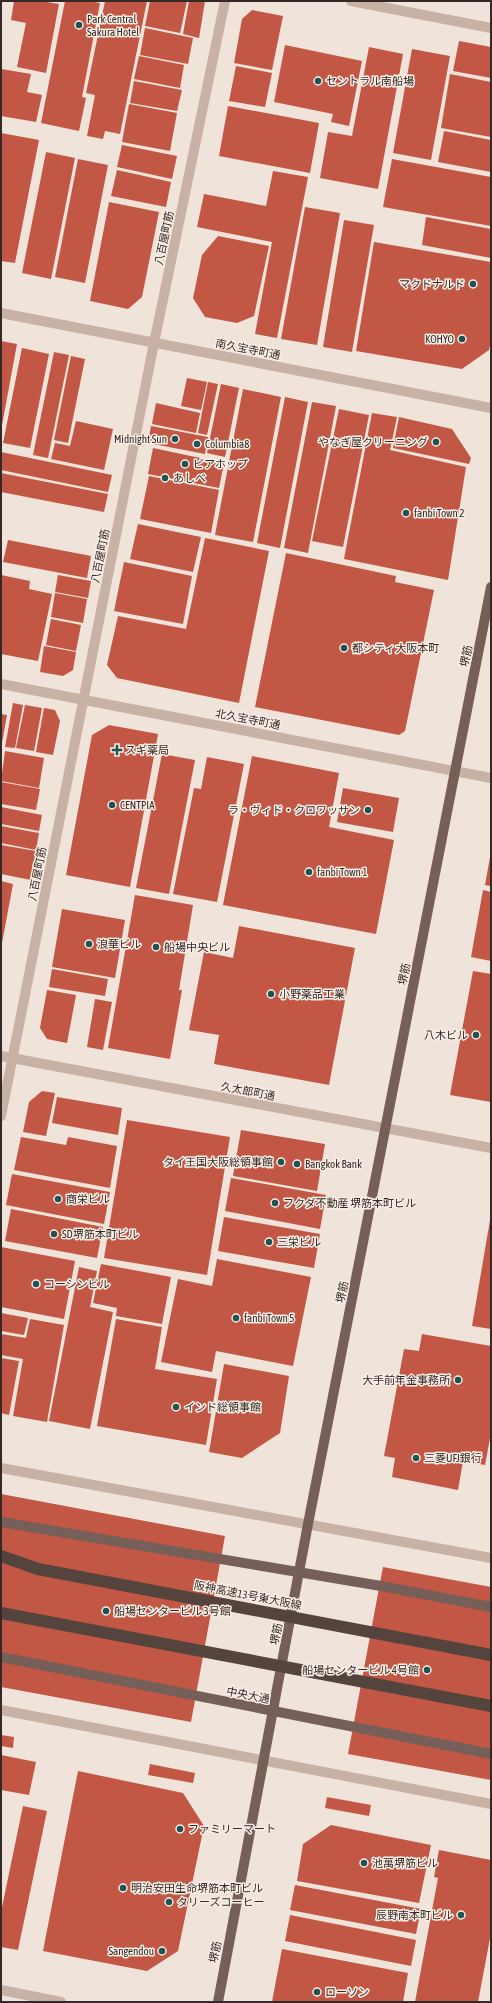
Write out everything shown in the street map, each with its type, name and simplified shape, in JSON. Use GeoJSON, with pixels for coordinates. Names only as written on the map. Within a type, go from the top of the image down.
{"type":"FeatureCollection","features":[{"type":"Feature","properties":{"kind":"highway","name":"阪神高速13号東大阪線"},"geometry":{"type":"LineString","coordinates":[[1,1556],[38,1569],[491,1655]]}},
{"type":"Feature","properties":{"kind":"highway"},"geometry":{"type":"LineString","coordinates":[[1,1562],[38,1569]]}},
{"type":"Feature","properties":{"kind":"highway"},"geometry":{"type":"LineString","coordinates":[[5,1614],[491,1706]]}},
{"type":"Feature","properties":{"kind":"main road","name":"堺筋"},"geometry":{"type":"LineString","coordinates":[[218,2002],[308,1524],[491,587]]}},
{"type":"Feature","properties":{"kind":"main road"},"geometry":{"type":"LineString","coordinates":[[1,1522],[381,1586],[491,1607]]}},
{"type":"Feature","properties":{"kind":"main road","name":"中央大通"},"geometry":{"type":"LineString","coordinates":[[1,1657],[491,1754]]}},
{"type":"Feature","properties":{"kind":"street","name":"八百屋町筋"},"geometry":{"type":"LineString","coordinates":[[1,1116],[154,343],[225,1]]}},
{"type":"Feature","properties":{"kind":"street"},"geometry":{"type":"LineString","coordinates":[[351,1],[491,28]]}},
{"type":"Feature","properties":{"kind":"street","name":"南久宝寺町通"},"geometry":{"type":"LineString","coordinates":[[1,314],[491,408]]}},
{"type":"Feature","properties":{"kind":"street","name":"北久宝寺町通"},"geometry":{"type":"LineString","coordinates":[[1,684],[491,778]]}},
{"type":"Feature","properties":{"kind":"street","name":"久太郎町通"},"geometry":{"type":"LineString","coordinates":[[1,1056],[386,1130],[491,1148]]}},
{"type":"Feature","properties":{"kind":"street"},"geometry":{"type":"LineString","coordinates":[[1,1468],[491,1558]]}},
{"type":"Feature","properties":{"kind":"street"},"geometry":{"type":"LineString","coordinates":[[1,1710],[491,1804]]}},
{"type":"Feature","properties":{"kind":"street"},"geometry":{"type":"LineString","coordinates":[[1,1990],[61,2002]]}},
{"type":"Feature","properties":{"kind":"building"},"geometry":{"type":"Polygon","coordinates":[[[14,1],[41,1],[59,4],[46,73],[17,67],[26,23],[11,20],[14,1]]]}},
{"type":"Feature","properties":{"kind":"building"},"geometry":{"type":"Polygon","coordinates":[[[65,1],[88,1],[100,3],[82,97],[86,98],[79,131],[41,123],[65,1]]]}},
{"type":"Feature","properties":{"kind":"building"},"geometry":{"type":"Polygon","coordinates":[[[105,1],[147,1],[120,134],[105,131],[103,139],[87,136],[95,95],[86,93],[105,1]]]}},
{"type":"Feature","properties":{"kind":"building"},"geometry":{"type":"Polygon","coordinates":[[[150,1],[187,1],[180,33],[145,26],[150,1]]]}},
{"type":"Feature","properties":{"kind":"building"},"geometry":{"type":"Polygon","coordinates":[[[189,1],[205,1],[199,38],[183,34],[189,1]]]}},
{"type":"Feature","properties":{"kind":"building"},"geometry":{"type":"Polygon","coordinates":[[[252,10],[283,16],[272,70],[234,63],[242,19],[252,10]]]}},
{"type":"Feature","properties":{"kind":"building"},"geometry":{"type":"Polygon","coordinates":[[[145,28],[193,38],[188,64],[140,55],[145,28]]]}},
{"type":"Feature","properties":{"kind":"building"},"geometry":{"type":"Polygon","coordinates":[[[459,41],[491,47],[491,78],[453,71],[459,41]]]}},
{"type":"Feature","properties":{"kind":"building","name":"セントラル南船場"},"geometry":{"type":"Polygon","coordinates":[[[285,45],[362,61],[349,126],[331,122],[333,114],[274,102],[285,45]]]}},
{"type":"Feature","properties":{"kind":"building"},"geometry":{"type":"Polygon","coordinates":[[[369,47],[403,54],[378,189],[320,178],[328,132],[352,136],[369,47]]]}},
{"type":"Feature","properties":{"kind":"building"},"geometry":{"type":"Polygon","coordinates":[[[412,49],[450,56],[431,160],[393,153],[412,49]]]}},
{"type":"Feature","properties":{"kind":"building"},"geometry":{"type":"Polygon","coordinates":[[[139,56],[184,65],[180,88],[134,79],[139,56]]]}},
{"type":"Feature","properties":{"kind":"building"},"geometry":{"type":"Polygon","coordinates":[[[236,66],[272,73],[265,107],[229,101],[236,66]]]}},
{"type":"Feature","properties":{"kind":"building"},"geometry":{"type":"Polygon","coordinates":[[[1,69],[31,74],[27,92],[42,95],[36,122],[1,116],[1,69]]]}},
{"type":"Feature","properties":{"kind":"building"},"geometry":{"type":"Polygon","coordinates":[[[450,74],[491,82],[491,137],[441,128],[450,74]]]}},
{"type":"Feature","properties":{"kind":"building"},"geometry":{"type":"Polygon","coordinates":[[[134,81],[182,90],[177,111],[130,103],[134,81]]]}},
{"type":"Feature","properties":{"kind":"building"},"geometry":{"type":"Polygon","coordinates":[[[129,104],[177,113],[170,151],[122,142],[129,104]]]}},
{"type":"Feature","properties":{"kind":"building"},"geometry":{"type":"Polygon","coordinates":[[[228,106],[319,123],[310,173],[219,156],[228,106]]]}},
{"type":"Feature","properties":{"kind":"building"},"geometry":{"type":"Polygon","coordinates":[[[444,131],[491,140],[491,172],[438,162],[444,131]]]}},
{"type":"Feature","properties":{"kind":"building"},"geometry":{"type":"Polygon","coordinates":[[[1,133],[39,140],[15,263],[1,261],[1,133]]]}},
{"type":"Feature","properties":{"kind":"building"},"geometry":{"type":"Polygon","coordinates":[[[122,145],[177,156],[172,179],[117,167],[122,145]]]}},
{"type":"Feature","properties":{"kind":"building"},"geometry":{"type":"Polygon","coordinates":[[[46,152],[75,158],[51,279],[22,273],[46,152]]]}},
{"type":"Feature","properties":{"kind":"building"},"geometry":{"type":"Polygon","coordinates":[[[78,159],[108,165],[85,283],[55,277],[78,159]]]}},
{"type":"Feature","properties":{"kind":"building"},"geometry":{"type":"Polygon","coordinates":[[[392,159],[491,177],[491,226],[383,207],[392,159]]]}},
{"type":"Feature","properties":{"kind":"building"},"geometry":{"type":"Polygon","coordinates":[[[117,170],[171,182],[166,207],[111,196],[117,170]]]}},
{"type":"Feature","properties":{"kind":"building"},"geometry":{"type":"Polygon","coordinates":[[[273,171],[308,177],[277,338],[255,334],[272,242],[197,227],[204,194],[266,206],[273,171]]]}},
{"type":"Feature","properties":{"kind":"building"},"geometry":{"type":"Polygon","coordinates":[[[109,202],[159,212],[142,297],[128,309],[90,301],[109,202]]]}},
{"type":"Feature","properties":{"kind":"building"},"geometry":{"type":"Polygon","coordinates":[[[305,207],[340,213],[317,345],[281,339],[305,207]]]}},
{"type":"Feature","properties":{"kind":"building"},"geometry":{"type":"Polygon","coordinates":[[[426,217],[491,229],[491,258],[422,245],[426,217]]]}},
{"type":"Feature","properties":{"kind":"building"},"geometry":{"type":"Polygon","coordinates":[[[344,220],[374,225],[352,352],[323,347],[344,220]]]}},
{"type":"Feature","properties":{"kind":"building"},"geometry":{"type":"Polygon","coordinates":[[[218,236],[269,246],[254,316],[237,323],[205,317],[193,298],[202,255],[218,236]]]}},
{"type":"Feature","properties":{"kind":"building"},"geometry":{"type":"Polygon","coordinates":[[[374,242],[491,262],[491,340],[489,350],[462,369],[356,351],[374,242]]]}},
{"type":"Feature","properties":{"kind":"building"},"geometry":{"type":"Polygon","coordinates":[[[1,341],[17,344],[2,425],[1,425],[1,341]]]}},
{"type":"Feature","properties":{"kind":"building"},"geometry":{"type":"Polygon","coordinates":[[[22,348],[49,354],[30,448],[3,443],[22,348]]]}},
{"type":"Feature","properties":{"kind":"building"},"geometry":{"type":"Polygon","coordinates":[[[54,352],[69,355],[48,458],[33,455],[54,352]]]}},
{"type":"Feature","properties":{"kind":"building"},"geometry":{"type":"Polygon","coordinates":[[[71,356],[85,359],[68,443],[54,440],[71,356]]]}},
{"type":"Feature","properties":{"kind":"building"},"geometry":{"type":"Polygon","coordinates":[[[187,378],[207,382],[201,410],[181,406],[187,378]]]}},
{"type":"Feature","properties":{"kind":"building"},"geometry":{"type":"Polygon","coordinates":[[[208,382],[218,384],[207,435],[198,433],[208,382]]]}},
{"type":"Feature","properties":{"kind":"building"},"geometry":{"type":"Polygon","coordinates":[[[221,384],[239,388],[225,457],[207,453],[221,384]]]}},
{"type":"Feature","properties":{"kind":"building"},"geometry":{"type":"Polygon","coordinates":[[[243,389],[281,397],[253,542],[215,535],[243,389]]]}},
{"type":"Feature","properties":{"kind":"building"},"geometry":{"type":"Polygon","coordinates":[[[285,397],[308,402],[280,548],[257,543],[285,397]]]}},
{"type":"Feature","properties":{"kind":"building"},"geometry":{"type":"Polygon","coordinates":[[[312,402],[336,406],[308,553],[284,548],[312,402]]]}},
{"type":"Feature","properties":{"kind":"building"},"geometry":{"type":"Polygon","coordinates":[[[156,403],[200,413],[196,433],[152,424],[156,403]]]}},
{"type":"Feature","properties":{"kind":"building"},"geometry":{"type":"Polygon","coordinates":[[[339,409],[369,415],[343,547],[312,541],[339,409]]]}},
{"type":"Feature","properties":{"kind":"building","name":"fanbi Town 2"},"geometry":{"type":"Polygon","coordinates":[[[372,413],[397,417],[390,450],[466,467],[448,580],[344,559],[372,413]]]}},
{"type":"Feature","properties":{"kind":"building"},"geometry":{"type":"Polygon","coordinates":[[[399,417],[452,429],[471,458],[469,464],[393,448],[399,417]]]}},
{"type":"Feature","properties":{"kind":"building"},"geometry":{"type":"Polygon","coordinates":[[[76,421],[113,429],[104,470],[51,459],[55,443],[70,446],[76,421]]]}},
{"type":"Feature","properties":{"kind":"building"},"geometry":{"type":"Polygon","coordinates":[[[151,426],[208,437],[205,454],[148,443],[151,426]]]}},
{"type":"Feature","properties":{"kind":"building"},"geometry":{"type":"Polygon","coordinates":[[[153,448],[224,463],[219,488],[148,474],[153,448]]]}},
{"type":"Feature","properties":{"kind":"building"},"geometry":{"type":"Polygon","coordinates":[[[1,452],[112,475],[108,492],[1,470],[1,452]]]}},
{"type":"Feature","properties":{"kind":"building"},"geometry":{"type":"Polygon","coordinates":[[[1,473],[108,494],[104,512],[1,492],[1,473]]]}},
{"type":"Feature","properties":{"kind":"building"},"geometry":{"type":"Polygon","coordinates":[[[149,476],[219,490],[211,533],[140,519],[149,476]]]}},
{"type":"Feature","properties":{"kind":"building"},"geometry":{"type":"Polygon","coordinates":[[[138,524],[201,537],[193,572],[130,559],[138,524]]]}},
{"type":"Feature","properties":{"kind":"building"},"geometry":{"type":"Polygon","coordinates":[[[205,538],[269,551],[239,703],[117,678],[107,665],[118,616],[186,629],[205,538]]]}},
{"type":"Feature","properties":{"kind":"building"},"geometry":{"type":"Polygon","coordinates":[[[8,540],[91,556],[87,578],[3,562],[8,540]]]}},
{"type":"Feature","properties":{"kind":"building","name":"都シティ大阪本町"},"geometry":{"type":"Polygon","coordinates":[[[286,553],[396,576],[395,582],[434,590],[405,731],[399,735],[255,707],[286,553]]]}},
{"type":"Feature","properties":{"kind":"building"},"geometry":{"type":"Polygon","coordinates":[[[124,562],[192,576],[183,624],[114,611],[124,562]]]}},
{"type":"Feature","properties":{"kind":"building"},"geometry":{"type":"Polygon","coordinates":[[[1,575],[30,581],[29,589],[52,594],[38,661],[1,654],[1,575]]]}},
{"type":"Feature","properties":{"kind":"building"},"geometry":{"type":"Polygon","coordinates":[[[58,575],[91,581],[88,598],[55,592],[58,575]]]}},
{"type":"Feature","properties":{"kind":"building"},"geometry":{"type":"Polygon","coordinates":[[[55,593],[87,599],[83,623],[51,617],[55,593]]]}},
{"type":"Feature","properties":{"kind":"building"},"geometry":{"type":"Polygon","coordinates":[[[51,619],[81,625],[76,651],[46,645],[51,619]]]}},
{"type":"Feature","properties":{"kind":"building"},"geometry":{"type":"Polygon","coordinates":[[[44,646],[76,652],[73,670],[63,676],[40,672],[44,646]]]}},
{"type":"Feature","properties":{"kind":"building"},"geometry":{"type":"Polygon","coordinates":[[[13,703],[23,705],[15,748],[5,747],[13,703]]]}},
{"type":"Feature","properties":{"kind":"building"},"geometry":{"type":"Polygon","coordinates":[[[25,705],[42,708],[34,751],[16,748],[25,705]]]}},
{"type":"Feature","properties":{"kind":"building"},"geometry":{"type":"Polygon","coordinates":[[[44,708],[55,710],[60,721],[53,755],[36,752],[44,708]]]}},
{"type":"Feature","properties":{"kind":"building"},"geometry":{"type":"Polygon","coordinates":[[[1,714],[7,715],[2,743],[1,743],[1,714]]]}},
{"type":"Feature","properties":{"kind":"building","name":"CENTPIA"},"geometry":{"type":"Polygon","coordinates":[[[109,725],[158,734],[130,887],[66,875],[92,735],[109,725]]]}},
{"type":"Feature","properties":{"kind":"building"},"geometry":{"type":"Polygon","coordinates":[[[5,751],[44,758],[39,788],[1,781],[5,751]]]}},
{"type":"Feature","properties":{"kind":"building"},"geometry":{"type":"Polygon","coordinates":[[[162,754],[195,760],[169,894],[136,888],[162,754]]]}},
{"type":"Feature","properties":{"kind":"building","name":"fanbi Town 1"},"geometry":{"type":"Polygon","coordinates":[[[252,756],[339,773],[329,827],[394,840],[376,934],[223,905],[252,756]]]}},
{"type":"Feature","properties":{"kind":"building"},"geometry":{"type":"Polygon","coordinates":[[[207,757],[244,764],[217,902],[173,894],[194,788],[201,789],[207,757]]]}},
{"type":"Feature","properties":{"kind":"building"},"geometry":{"type":"Polygon","coordinates":[[[1,782],[40,789],[36,810],[1,804],[1,782]]]}},
{"type":"Feature","properties":{"kind":"building","name":"ラ・ヴィド・クロワッサン"},"geometry":{"type":"Polygon","coordinates":[[[343,788],[399,798],[393,832],[337,822],[343,788]]]}},
{"type":"Feature","properties":{"kind":"building"},"geometry":{"type":"Polygon","coordinates":[[[1,807],[42,815],[39,831],[1,824],[1,807]]]}},
{"type":"Feature","properties":{"kind":"building"},"geometry":{"type":"Polygon","coordinates":[[[1,826],[39,833],[36,850],[1,843],[1,826]]]}},
{"type":"Feature","properties":{"kind":"building"},"geometry":{"type":"Polygon","coordinates":[[[1,845],[36,851],[31,880],[1,874],[1,845]]]}},
{"type":"Feature","properties":{"kind":"building"},"geometry":{"type":"Polygon","coordinates":[[[491,857],[491,886],[485,885],[491,857]]]}},
{"type":"Feature","properties":{"kind":"building"},"geometry":{"type":"Polygon","coordinates":[[[1,881],[13,884],[2,943],[1,943],[1,881]]]}},
{"type":"Feature","properties":{"kind":"building"},"geometry":{"type":"Polygon","coordinates":[[[483,890],[491,892],[491,961],[471,957],[483,890]]]}},
{"type":"Feature","properties":{"kind":"building","name":"船場中央ビル"},"geometry":{"type":"Polygon","coordinates":[[[135,895],[193,905],[179,990],[182,990],[170,1059],[108,1048],[135,895]]]}},
{"type":"Feature","properties":{"kind":"building","name":"浪華ビル"},"geometry":{"type":"Polygon","coordinates":[[[62,909],[125,920],[115,978],[52,967],[62,909]]]}},
{"type":"Feature","properties":{"kind":"building","name":"小野薬品工業"},"geometry":{"type":"Polygon","coordinates":[[[239,926],[355,948],[329,1085],[214,1064],[219,1035],[189,1030],[204,952],[233,958],[239,926]]]}},
{"type":"Feature","properties":{"kind":"building"},"geometry":{"type":"Polygon","coordinates":[[[52,969],[108,979],[105,996],[49,987],[52,969]]]}},
{"type":"Feature","properties":{"kind":"building","name":"八木ビル"},"geometry":{"type":"Polygon","coordinates":[[[473,971],[491,974],[491,1102],[450,1095],[473,971]]]}},
{"type":"Feature","properties":{"kind":"building"},"geometry":{"type":"Polygon","coordinates":[[[47,990],[76,995],[67,1043],[47,1039],[40,1028],[47,990]]]}},
{"type":"Feature","properties":{"kind":"building"},"geometry":{"type":"Polygon","coordinates":[[[95,999],[112,1002],[103,1050],[87,1047],[95,999]]]}},
{"type":"Feature","properties":{"kind":"building"},"geometry":{"type":"Polygon","coordinates":[[[42,1091],[55,1093],[46,1136],[23,1132],[29,1102],[42,1091]]]}},
{"type":"Feature","properties":{"kind":"building"},"geometry":{"type":"Polygon","coordinates":[[[57,1097],[122,1108],[118,1135],[52,1123],[57,1097]]]}},
{"type":"Feature","properties":{"kind":"building"},"geometry":{"type":"Polygon","coordinates":[[[127,1120],[230,1137],[207,1275],[104,1258],[127,1120]]]}},
{"type":"Feature","properties":{"kind":"building"},"geometry":{"type":"Polygon","coordinates":[[[241,1130],[325,1144],[317,1191],[233,1176],[241,1130]]]}},
{"type":"Feature","properties":{"kind":"building"},"geometry":{"type":"Polygon","coordinates":[[[21,1137],[66,1145],[68,1137],[117,1146],[110,1188],[14,1170],[21,1137]]]}},
{"type":"Feature","properties":{"kind":"building","name":"商栄ビル"},"geometry":{"type":"Polygon","coordinates":[[[12,1174],[110,1192],[104,1224],[6,1205],[12,1174]]]}},
{"type":"Feature","properties":{"kind":"building","name":"フクダ不動産 堺筋本町ビル"},"geometry":{"type":"Polygon","coordinates":[[[231,1178],[326,1195],[320,1229],[225,1211],[231,1178]]]}},
{"type":"Feature","properties":{"kind":"building","name":"SD堺筋本町ビル"},"geometry":{"type":"Polygon","coordinates":[[[11,1209],[103,1227],[97,1258],[5,1241],[11,1209]]]}},
{"type":"Feature","properties":{"kind":"building","name":"三栄ビル"},"geometry":{"type":"Polygon","coordinates":[[[224,1217],[320,1234],[314,1268],[218,1251],[224,1217]]]}},
{"type":"Feature","properties":{"kind":"building"},"geometry":{"type":"Polygon","coordinates":[[[491,1220],[491,1329],[472,1326],[491,1220]]]}},
{"type":"Feature","properties":{"kind":"building","name":"コーシンビル"},"geometry":{"type":"Polygon","coordinates":[[[1,1247],[75,1261],[64,1319],[1,1307],[1,1247]]]}},
{"type":"Feature","properties":{"kind":"building","name":"fanbi Town 5"},"geometry":{"type":"Polygon","coordinates":[[[217,1259],[311,1277],[293,1366],[216,1351],[212,1372],[161,1362],[178,1279],[212,1286],[217,1259]]]}},
{"type":"Feature","properties":{"kind":"building"},"geometry":{"type":"Polygon","coordinates":[[[101,1264],[171,1277],[162,1324],[116,1316],[117,1308],[93,1303],[101,1264]]]}},
{"type":"Feature","properties":{"kind":"building"},"geometry":{"type":"Polygon","coordinates":[[[79,1267],[97,1271],[90,1307],[113,1312],[90,1429],[49,1421],[79,1267]]]}},
{"type":"Feature","properties":{"kind":"building"},"geometry":{"type":"Polygon","coordinates":[[[1,1313],[28,1318],[24,1335],[1,1331],[1,1313]]]}},
{"type":"Feature","properties":{"kind":"building"},"geometry":{"type":"Polygon","coordinates":[[[30,1319],[64,1325],[47,1422],[13,1416],[23,1359],[1,1355],[1,1334],[26,1338],[30,1319]]]}},
{"type":"Feature","properties":{"kind":"building"},"geometry":{"type":"Polygon","coordinates":[[[116,1319],[162,1327],[155,1369],[217,1379],[206,1445],[97,1426],[116,1319]]]}},
{"type":"Feature","properties":{"kind":"building"},"geometry":{"type":"Polygon","coordinates":[[[422,1334],[491,1346],[491,1433],[485,1465],[463,1461],[458,1490],[392,1477],[395,1458],[384,1456],[404,1349],[419,1351],[422,1334]]]}},
{"type":"Feature","properties":{"kind":"building"},"geometry":{"type":"Polygon","coordinates":[[[1,1358],[19,1361],[9,1415],[1,1413],[1,1358]]]}},
{"type":"Feature","properties":{"kind":"building"},"geometry":{"type":"Polygon","coordinates":[[[224,1364],[289,1376],[280,1433],[242,1458],[209,1452],[224,1364]]]}},
{"type":"Feature","properties":{"kind":"building","name":"船場センタービル 3号館"},"geometry":{"type":"Polygon","coordinates":[[[1,1494],[225,1536],[191,1722],[1,1687],[1,1494]]]}},
{"type":"Feature","properties":{"kind":"building","name":"船場センタービル 4号館"},"geometry":{"type":"Polygon","coordinates":[[[383,1567],[491,1587],[491,1780],[348,1754],[383,1567]]]}},
{"type":"Feature","properties":{"kind":"building"},"geometry":{"type":"Polygon","coordinates":[[[1,1735],[14,1737],[13,1748],[1,1746],[1,1735]]]}},
{"type":"Feature","properties":{"kind":"building"},"geometry":{"type":"Polygon","coordinates":[[[1,1755],[36,1762],[29,1795],[1,1790],[1,1755]]]}},
{"type":"Feature","properties":{"kind":"building"},"geometry":{"type":"Polygon","coordinates":[[[150,1764],[195,1773],[193,1783],[148,1775],[150,1764]]]}},
{"type":"Feature","properties":{"kind":"building","name":"明治安田生命堺筋本町ビル"},"geometry":{"type":"Polygon","coordinates":[[[78,1771],[183,1793],[204,1826],[178,1951],[147,1971],[43,1951],[78,1771]]]}},
{"type":"Feature","properties":{"kind":"building"},"geometry":{"type":"Polygon","coordinates":[[[327,1797],[371,1805],[369,1816],[325,1808],[327,1797]]]}},
{"type":"Feature","properties":{"kind":"building"},"geometry":{"type":"Polygon","coordinates":[[[23,1806],[47,1811],[18,1950],[1,1947],[1,1912],[23,1806]]]}},
{"type":"Feature","properties":{"kind":"building","name":"池萬堺筋ビル"},"geometry":{"type":"Polygon","coordinates":[[[331,1825],[431,1845],[419,1903],[297,1881],[303,1844],[331,1825]]]}},
{"type":"Feature","properties":{"kind":"building","name":"辰野南本町ビル"},"geometry":{"type":"Polygon","coordinates":[[[439,1850],[491,1860],[491,1933],[478,2002],[415,2002],[438,1878],[434,1877],[439,1850]]]}},
{"type":"Feature","properties":{"kind":"building"},"geometry":{"type":"Polygon","coordinates":[[[295,1885],[421,1909],[416,1934],[290,1910],[295,1885]]]}},
{"type":"Feature","properties":{"kind":"building"},"geometry":{"type":"Polygon","coordinates":[[[290,1915],[416,1940],[411,1966],[285,1941],[290,1915]]]}},
{"type":"Feature","properties":{"kind":"building"},"geometry":{"type":"Polygon","coordinates":[[[282,1949],[408,1973],[403,2002],[272,2002],[282,1949]]]}},
{"type":"Feature","properties":{"kind":"place","name":"Park Central Sakura Hotel"},"geometry":{"type":"Point","coordinates":[79,25]}},
{"type":"Feature","properties":{"kind":"place","name":"セントラル南船場"},"geometry":{"type":"Point","coordinates":[318,81]}},
{"type":"Feature","properties":{"kind":"place","name":"マクドナルド"},"geometry":{"type":"Point","coordinates":[473,284]}},
{"type":"Feature","properties":{"kind":"place","name":"KOHYO"},"geometry":{"type":"Point","coordinates":[462,339]}},
{"type":"Feature","properties":{"kind":"place","name":"Midnight Sun"},"geometry":{"type":"Point","coordinates":[175,439]}},
{"type":"Feature","properties":{"kind":"place","name":"やなぎ屋クリーニング"},"geometry":{"type":"Point","coordinates":[436,442]}},
{"type":"Feature","properties":{"kind":"place","name":"Columbia8"},"geometry":{"type":"Point","coordinates":[197,444]}},
{"type":"Feature","properties":{"kind":"place","name":"ビアホップ"},"geometry":{"type":"Point","coordinates":[185,464]}},
{"type":"Feature","properties":{"kind":"place","name":"あしべ"},"geometry":{"type":"Point","coordinates":[165,478]}},
{"type":"Feature","properties":{"kind":"place","name":"fanbi Town 2"},"geometry":{"type":"Point","coordinates":[406,513]}},
{"type":"Feature","properties":{"kind":"place","name":"都シティ大阪本町"},"geometry":{"type":"Point","coordinates":[344,648]}},
{"type":"Feature","properties":{"kind":"place","name":"スギ薬局"},"geometry":{"type":"Point","coordinates":[117,750]}},
{"type":"Feature","properties":{"kind":"place","name":"CENTPIA"},"geometry":{"type":"Point","coordinates":[112,805]}},
{"type":"Feature","properties":{"kind":"place","name":"ラ・ヴィド・クロワッサン"},"geometry":{"type":"Point","coordinates":[368,810]}},
{"type":"Feature","properties":{"kind":"place","name":"fanbi Town 1"},"geometry":{"type":"Point","coordinates":[309,872]}},
{"type":"Feature","properties":{"kind":"place","name":"浪華ビル"},"geometry":{"type":"Point","coordinates":[89,944]}},
{"type":"Feature","properties":{"kind":"place","name":"船場中央ビル"},"geometry":{"type":"Point","coordinates":[156,947]}},
{"type":"Feature","properties":{"kind":"place","name":"小野薬品工業"},"geometry":{"type":"Point","coordinates":[271,994]}},
{"type":"Feature","properties":{"kind":"place","name":"八木ビル"},"geometry":{"type":"Point","coordinates":[476,1035]}},
{"type":"Feature","properties":{"kind":"place","name":"タイ王国大阪総領事館"},"geometry":{"type":"Point","coordinates":[281,1162]}},
{"type":"Feature","properties":{"kind":"place","name":"Bangkok Bank"},"geometry":{"type":"Point","coordinates":[297,1164]}},
{"type":"Feature","properties":{"kind":"place","name":"商栄ビル"},"geometry":{"type":"Point","coordinates":[58,1199]}},
{"type":"Feature","properties":{"kind":"place","name":"フクダ不動産 堺筋本町ビル"},"geometry":{"type":"Point","coordinates":[275,1203]}},
{"type":"Feature","properties":{"kind":"place","name":"SD堺筋本町ビル"},"geometry":{"type":"Point","coordinates":[54,1234]}},
{"type":"Feature","properties":{"kind":"place","name":"三栄ビル"},"geometry":{"type":"Point","coordinates":[269,1242]}},
{"type":"Feature","properties":{"kind":"place","name":"コーシンビル"},"geometry":{"type":"Point","coordinates":[36,1284]}},
{"type":"Feature","properties":{"kind":"place","name":"fanbi Town 5"},"geometry":{"type":"Point","coordinates":[236,1318]}},
{"type":"Feature","properties":{"kind":"place","name":"大手前年金事務所"},"geometry":{"type":"Point","coordinates":[458,1380]}},
{"type":"Feature","properties":{"kind":"place","name":"インド総領事館"},"geometry":{"type":"Point","coordinates":[176,1407]}},
{"type":"Feature","properties":{"kind":"place","name":"三菱UFJ銀行"},"geometry":{"type":"Point","coordinates":[416,1458]}},
{"type":"Feature","properties":{"kind":"place","name":"船場センタービル 3号館"},"geometry":{"type":"Point","coordinates":[106,1611]}},
{"type":"Feature","properties":{"kind":"place","name":"船場センタービル 4号館"},"geometry":{"type":"Point","coordinates":[427,1670]}},
{"type":"Feature","properties":{"kind":"place","name":"ファミリーマート"},"geometry":{"type":"Point","coordinates":[180,1829]}},
{"type":"Feature","properties":{"kind":"place","name":"池萬堺筋ビル"},"geometry":{"type":"Point","coordinates":[364,1863]}},
{"type":"Feature","properties":{"kind":"place","name":"明治安田生命堺筋本町ビル"},"geometry":{"type":"Point","coordinates":[123,1888]}},
{"type":"Feature","properties":{"kind":"place","name":"タリーズコーヒー"},"geometry":{"type":"Point","coordinates":[169,1902]}},
{"type":"Feature","properties":{"kind":"place","name":"辰野南本町ビル"},"geometry":{"type":"Point","coordinates":[461,1915]}},
{"type":"Feature","properties":{"kind":"place","name":"Sangendou"},"geometry":{"type":"Point","coordinates":[162,1951]}},
{"type":"Feature","properties":{"kind":"place","name":"ローソン"},"geometry":{"type":"Point","coordinates":[317,1992]}}]}
